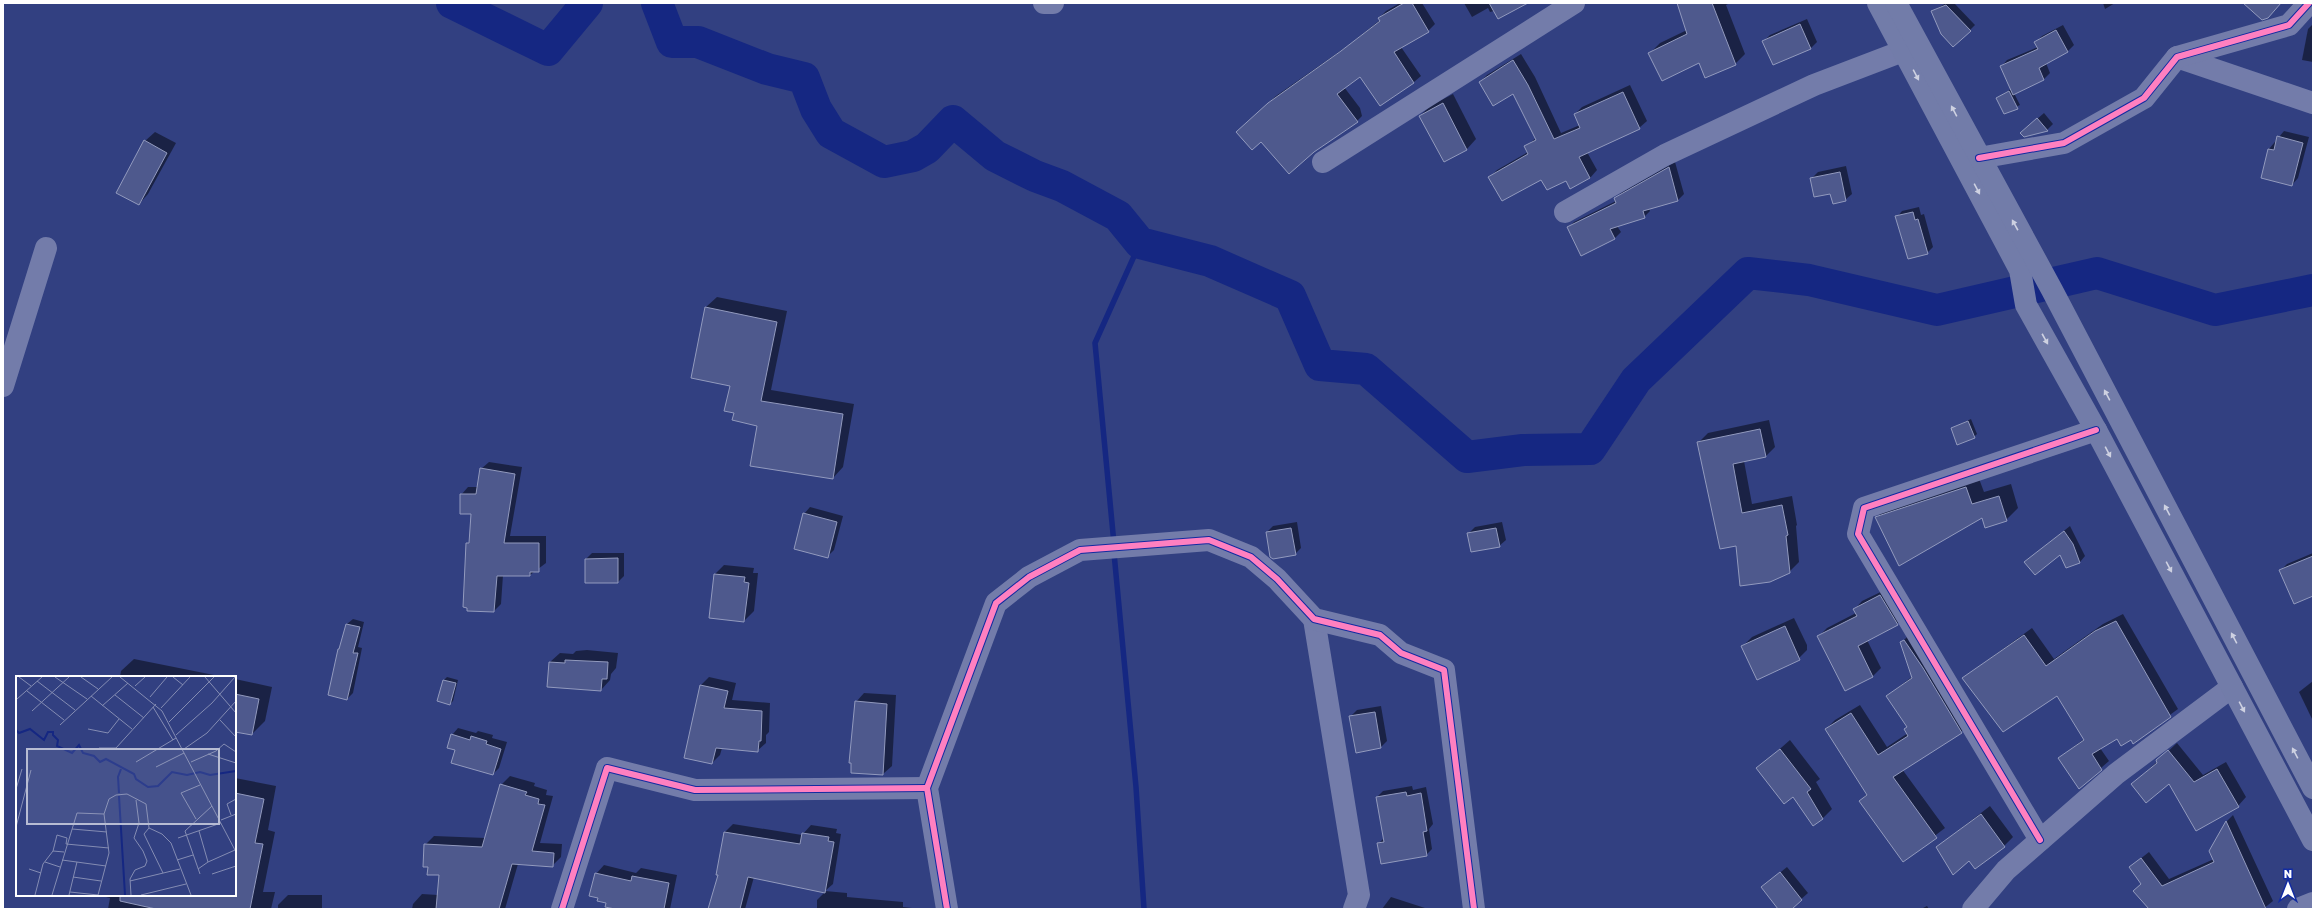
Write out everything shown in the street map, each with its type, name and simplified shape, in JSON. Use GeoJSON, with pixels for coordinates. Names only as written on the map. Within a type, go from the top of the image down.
{"type":"FeatureCollection","features":[{"type":"Feature","properties":{"kind":"main road"},"geometry":{"type":"LineString","coordinates":[[1878,3],[2020,270],[2026,305],[2096,430],[2313,840]]}},
{"type":"Feature","properties":{"kind":"main road"},"geometry":{"type":"LineString","coordinates":[[1896,3],[2052,290],[2313,788]]}},
{"type":"Feature","properties":{"kind":"street"},"geometry":{"type":"LineString","coordinates":[[1044,3],[1053,3]]}},
{"type":"Feature","properties":{"kind":"street"},"geometry":{"type":"LineString","coordinates":[[1323,162],[1574,3]]}},
{"type":"Feature","properties":{"kind":"street"},"geometry":{"type":"LineString","coordinates":[[1979,158],[2064,143],[2144,98],[2177,57],[2289,24],[2309,3]]}},
{"type":"Feature","properties":{"kind":"street"},"geometry":{"type":"LineString","coordinates":[[1565,212],[1665,155],[1814,85],[1903,51]]}},
{"type":"Feature","properties":{"kind":"street"},"geometry":{"type":"LineString","coordinates":[[2177,57],[2313,103]]}},
{"type":"Feature","properties":{"kind":"street"},"geometry":{"type":"LineString","coordinates":[[3,386],[46,248]]}},
{"type":"Feature","properties":{"kind":"street"},"geometry":{"type":"LineString","coordinates":[[2040,840],[1858,534],[1864,508],[2096,430]]}},
{"type":"Feature","properties":{"kind":"street"},"geometry":{"type":"LineString","coordinates":[[947,909],[927,788],[996,603],[1029,577],[1080,550],[1208,540],[1251,557],[1277,579],[1314,619],[1359,895],[1354,909]]}},
{"type":"Feature","properties":{"kind":"street"},"geometry":{"type":"LineString","coordinates":[[1314,619],[1380,635],[1401,653],[1444,670],[1474,909]]}},
{"type":"Feature","properties":{"kind":"street"},"geometry":{"type":"LineString","coordinates":[[1973,909],[2006,870],[2116,774],[2232,687]]}},
{"type":"Feature","properties":{"kind":"street"},"geometry":{"type":"LineString","coordinates":[[562,909],[607,768],[695,790],[927,788]]}},
{"type":"Feature","properties":{"kind":"street"},"geometry":{"type":"LineString","coordinates":[[2298,909],[2313,903]]}},
{"type":"Feature","properties":{"kind":"building"},"geometry":{"type":"Polygon","coordinates":[[[1404,3],[1412,3],[1429,32],[1394,52],[1414,83],[1380,106],[1360,77],[1337,94],[1358,122],[1314,152],[1289,174],[1261,142],[1252,150],[1236,132],[1268,103],[1380,21],[1378,18],[1404,3]]]}},
{"type":"Feature","properties":{"kind":"building"},"geometry":{"type":"Polygon","coordinates":[[[1489,3],[1528,3],[1498,19],[1489,3]]]}},
{"type":"Feature","properties":{"kind":"building"},"geometry":{"type":"Polygon","coordinates":[[[1677,3],[1712,3],[1736,65],[1705,78],[1699,63],[1662,81],[1648,53],[1687,34],[1677,3]]]}},
{"type":"Feature","properties":{"kind":"building"},"geometry":{"type":"Polygon","coordinates":[[[2243,3],[2281,3],[2268,18],[2262,20],[2243,3]]]}},
{"type":"Feature","properties":{"kind":"building"},"geometry":{"type":"Polygon","coordinates":[[[1946,5],[1971,31],[1953,47],[1941,34],[1931,11],[1946,5]]]}},
{"type":"Feature","properties":{"kind":"building"},"geometry":{"type":"Polygon","coordinates":[[[1800,24],[1811,49],[1773,65],[1762,41],[1800,24]]]}},
{"type":"Feature","properties":{"kind":"building"},"geometry":{"type":"Polygon","coordinates":[[[2056,30],[2068,52],[2039,68],[2044,80],[2013,95],[2000,66],[2038,49],[2034,42],[2056,30]]]}},
{"type":"Feature","properties":{"kind":"building"},"geometry":{"type":"Polygon","coordinates":[[[1513,60],[1528,85],[1554,139],[1580,128],[1574,114],[1623,92],[1640,129],[1579,157],[1590,178],[1570,189],[1566,181],[1547,190],[1541,180],[1502,201],[1488,177],[1528,154],[1524,146],[1536,140],[1513,94],[1493,106],[1479,82],[1513,60]]]}},
{"type":"Feature","properties":{"kind":"building"},"geometry":{"type":"Polygon","coordinates":[[[2009,91],[2018,109],[2004,114],[1996,98],[2009,91]]]}},
{"type":"Feature","properties":{"kind":"building"},"geometry":{"type":"Polygon","coordinates":[[[1443,103],[1467,150],[1444,162],[1419,116],[1443,103]]]}},
{"type":"Feature","properties":{"kind":"building"},"geometry":{"type":"Polygon","coordinates":[[[2037,118],[2048,131],[2024,137],[2020,133],[2037,118]]]}},
{"type":"Feature","properties":{"kind":"building"},"geometry":{"type":"Polygon","coordinates":[[[2277,136],[2303,143],[2292,186],[2261,178],[2268,149],[2274,150],[2277,136]]]}},
{"type":"Feature","properties":{"kind":"building"},"geometry":{"type":"Polygon","coordinates":[[[144,140],[167,153],[139,205],[116,193],[144,140]]]}},
{"type":"Feature","properties":{"kind":"building"},"geometry":{"type":"Polygon","coordinates":[[[1669,167],[1678,201],[1643,211],[1645,218],[1610,229],[1615,239],[1581,256],[1567,227],[1616,203],[1614,198],[1669,167]]]}},
{"type":"Feature","properties":{"kind":"building"},"geometry":{"type":"Polygon","coordinates":[[[1840,172],[1846,201],[1833,204],[1830,194],[1814,197],[1810,178],[1840,172]]]}},
{"type":"Feature","properties":{"kind":"building"},"geometry":{"type":"Polygon","coordinates":[[[1913,212],[1915,220],[1918,219],[1928,254],[1908,259],[1895,216],[1913,212]]]}},
{"type":"Feature","properties":{"kind":"building"},"geometry":{"type":"Polygon","coordinates":[[[705,307],[777,322],[761,401],[843,414],[833,479],[750,466],[757,426],[732,420],[734,413],[724,411],[730,386],[691,378],[705,307]]]}},
{"type":"Feature","properties":{"kind":"building"},"geometry":{"type":"Polygon","coordinates":[[[1968,421],[1975,438],[1957,445],[1951,428],[1968,421]]]}},
{"type":"Feature","properties":{"kind":"building"},"geometry":{"type":"Polygon","coordinates":[[[1760,429],[1766,457],[1733,464],[1742,513],[1782,505],[1788,535],[1786,536],[1790,573],[1770,582],[1740,586],[1736,546],[1720,549],[1697,442],[1760,429]]]}},
{"type":"Feature","properties":{"kind":"building"},"geometry":{"type":"Polygon","coordinates":[[[480,468],[515,474],[504,543],[539,543],[539,572],[530,572],[530,576],[497,576],[494,612],[467,611],[467,608],[463,607],[466,543],[469,543],[471,514],[460,514],[460,494],[476,494],[480,468]]]}},
{"type":"Feature","properties":{"kind":"building"},"geometry":{"type":"Polygon","coordinates":[[[1966,487],[1972,504],[1999,496],[2007,521],[1985,528],[1982,518],[1899,566],[1875,517],[1966,487]]]}},
{"type":"Feature","properties":{"kind":"building"},"geometry":{"type":"Polygon","coordinates":[[[803,513],[837,522],[828,558],[794,549],[803,513]]]}},
{"type":"Feature","properties":{"kind":"building"},"geometry":{"type":"Polygon","coordinates":[[[1291,528],[1296,555],[1273,559],[1270,557],[1266,532],[1291,528]]]}},
{"type":"Feature","properties":{"kind":"building"},"geometry":{"type":"Polygon","coordinates":[[[1496,528],[1500,547],[1471,552],[1467,533],[1496,528]]]}},
{"type":"Feature","properties":{"kind":"building"},"geometry":{"type":"Polygon","coordinates":[[[2064,531],[2073,544],[2080,563],[2066,568],[2060,555],[2035,575],[2024,562],[2064,531]]]}},
{"type":"Feature","properties":{"kind":"building"},"geometry":{"type":"Polygon","coordinates":[[[2313,556],[2313,596],[2294,604],[2279,570],[2313,556]]]}},
{"type":"Feature","properties":{"kind":"building"},"geometry":{"type":"Polygon","coordinates":[[[618,558],[618,583],[585,583],[585,559],[618,558]]]}},
{"type":"Feature","properties":{"kind":"building"},"geometry":{"type":"Polygon","coordinates":[[[714,574],[745,577],[744,582],[749,583],[744,622],[709,618],[714,574]]]}},
{"type":"Feature","properties":{"kind":"building"},"geometry":{"type":"Polygon","coordinates":[[[1880,595],[1898,625],[1858,646],[1873,677],[1845,691],[1817,636],[1857,616],[1853,609],[1880,595]]]}},
{"type":"Feature","properties":{"kind":"building"},"geometry":{"type":"Polygon","coordinates":[[[2116,621],[2171,717],[2133,744],[2131,740],[2121,746],[2117,739],[2092,754],[2102,770],[2079,789],[2058,758],[2084,740],[2057,696],[2003,732],[1962,678],[2024,635],[2046,666],[2095,631],[2116,621]]]}},
{"type":"Feature","properties":{"kind":"building"},"geometry":{"type":"Polygon","coordinates":[[[346,624],[360,627],[353,653],[358,653],[347,700],[328,695],[338,649],[346,624]]]}},
{"type":"Feature","properties":{"kind":"building"},"geometry":{"type":"Polygon","coordinates":[[[1785,626],[1800,660],[1757,680],[1741,646],[1785,626]]]}},
{"type":"Feature","properties":{"kind":"building"},"geometry":{"type":"Polygon","coordinates":[[[1904,640],[1923,668],[1962,733],[1893,777],[1937,838],[1903,862],[1859,801],[1867,795],[1825,729],[1851,713],[1878,755],[1908,736],[1904,729],[1907,727],[1886,696],[1912,678],[1900,642],[1904,640]]]}},
{"type":"Feature","properties":{"kind":"building"},"geometry":{"type":"Polygon","coordinates":[[[565,660],[608,662],[607,679],[602,679],[601,691],[547,687],[549,662],[565,663],[565,660]]]}},
{"type":"Feature","properties":{"kind":"building"},"geometry":{"type":"Polygon","coordinates":[[[443,680],[456,683],[450,705],[437,701],[443,680]]]}},
{"type":"Feature","properties":{"kind":"building"},"geometry":{"type":"Polygon","coordinates":[[[700,685],[728,691],[724,708],[762,711],[761,741],[759,741],[758,752],[716,748],[712,764],[684,758],[700,685]]]}},
{"type":"Feature","properties":{"kind":"building"},"geometry":{"type":"Polygon","coordinates":[[[236,694],[259,699],[252,735],[236,732],[236,694]]]}},
{"type":"Feature","properties":{"kind":"building"},"geometry":{"type":"Polygon","coordinates":[[[855,701],[887,704],[883,775],[851,773],[851,763],[849,763],[855,701]]]}},
{"type":"Feature","properties":{"kind":"building"},"geometry":{"type":"Polygon","coordinates":[[[1375,712],[1381,748],[1356,753],[1349,716],[1375,712]]]}},
{"type":"Feature","properties":{"kind":"building"},"geometry":{"type":"Polygon","coordinates":[[[451,734],[470,740],[471,736],[487,741],[486,744],[501,749],[493,775],[451,763],[455,750],[447,748],[451,734]]]}},
{"type":"Feature","properties":{"kind":"building"},"geometry":{"type":"Polygon","coordinates":[[[1780,749],[1811,789],[1807,792],[1823,819],[1813,826],[1793,797],[1784,804],[1756,768],[1780,749]]]}},
{"type":"Feature","properties":{"kind":"building"},"geometry":{"type":"Polygon","coordinates":[[[2168,750],[2194,782],[2217,769],[2239,807],[2196,831],[2169,784],[2146,803],[2131,784],[2157,763],[2156,760],[2168,750]]]}},
{"type":"Feature","properties":{"kind":"building"},"geometry":{"type":"Polygon","coordinates":[[[500,784],[527,792],[525,795],[539,799],[538,804],[545,805],[532,851],[554,853],[553,867],[512,864],[499,909],[436,909],[439,875],[427,875],[428,867],[423,867],[424,844],[482,847],[500,784]]]}},
{"type":"Feature","properties":{"kind":"building"},"geometry":{"type":"Polygon","coordinates":[[[1406,792],[1407,796],[1421,793],[1427,831],[1423,832],[1427,856],[1381,864],[1377,843],[1384,842],[1376,797],[1406,792]]]}},
{"type":"Feature","properties":{"kind":"building"},"geometry":{"type":"Polygon","coordinates":[[[236,793],[264,799],[255,843],[263,844],[250,909],[156,909],[120,901],[120,896],[236,896],[236,793]]]}},
{"type":"Feature","properties":{"kind":"building"},"geometry":{"type":"Polygon","coordinates":[[[1981,814],[2005,847],[1975,869],[1969,861],[1953,875],[1936,847],[1981,814]]]}},
{"type":"Feature","properties":{"kind":"building"},"geometry":{"type":"Polygon","coordinates":[[[2226,821],[2266,909],[2149,909],[2133,891],[2141,884],[2129,867],[2141,858],[2162,886],[2214,862],[2209,851],[2226,821]]]}},
{"type":"Feature","properties":{"kind":"building"},"geometry":{"type":"Polygon","coordinates":[[[724,832],[800,844],[802,833],[829,837],[828,841],[834,842],[825,893],[748,877],[740,909],[708,909],[718,875],[716,875],[724,832]]]}},
{"type":"Feature","properties":{"kind":"building"},"geometry":{"type":"Polygon","coordinates":[[[1780,872],[1802,900],[1792,909],[1778,909],[1761,887],[1780,872]]]}},
{"type":"Feature","properties":{"kind":"building"},"geometry":{"type":"Polygon","coordinates":[[[595,873],[631,881],[632,876],[669,883],[664,909],[615,909],[605,907],[606,903],[597,901],[598,898],[589,896],[595,873]]]}},
{"type":"Feature","properties":{"kind":"waterway"},"geometry":{"type":"LineString","coordinates":[[452,3],[548,50],[587,3]]}},
{"type":"Feature","properties":{"kind":"waterway"},"geometry":{"type":"LineString","coordinates":[[657,3],[672,42],[698,42],[767,69],[804,78],[816,109],[831,133],[884,162],[913,156],[927,148],[953,121],[995,156],[1035,176],[1062,186],[1118,216],[1140,243],[1210,261],[1290,296],[1320,365],[1366,369],[1467,457],[1523,450],[1590,449],[1636,380],[1748,273],[1809,280],[1937,310],[2097,273],[2215,310],[2313,290]]}},
{"type":"Feature","properties":{"kind":"waterway"},"geometry":{"type":"LineString","coordinates":[[1114,544],[1095,343],[1140,243]]}},
{"type":"Feature","properties":{"kind":"waterway"},"geometry":{"type":"LineString","coordinates":[[1114,553],[1136,787],[1144,909]]}},
{"type":"Feature","properties":{"kind":"cycle path"},"geometry":{"type":"LineString","coordinates":[[1979,158],[2064,143],[2144,98],[2177,57],[2289,25],[2309,3]]}},
{"type":"Feature","properties":{"kind":"cycle path"},"geometry":{"type":"LineString","coordinates":[[2040,840],[1858,534],[1864,508],[2096,430]]}},
{"type":"Feature","properties":{"kind":"cycle path"},"geometry":{"type":"LineString","coordinates":[[947,909],[927,788],[996,603],[1029,577],[1080,550],[1209,540],[1251,557],[1277,579],[1314,619],[1380,635],[1401,653],[1444,670],[1474,909]]}},
{"type":"Feature","properties":{"kind":"cycle path"},"geometry":{"type":"LineString","coordinates":[[562,909],[607,768],[695,790],[927,788]]}}]}
